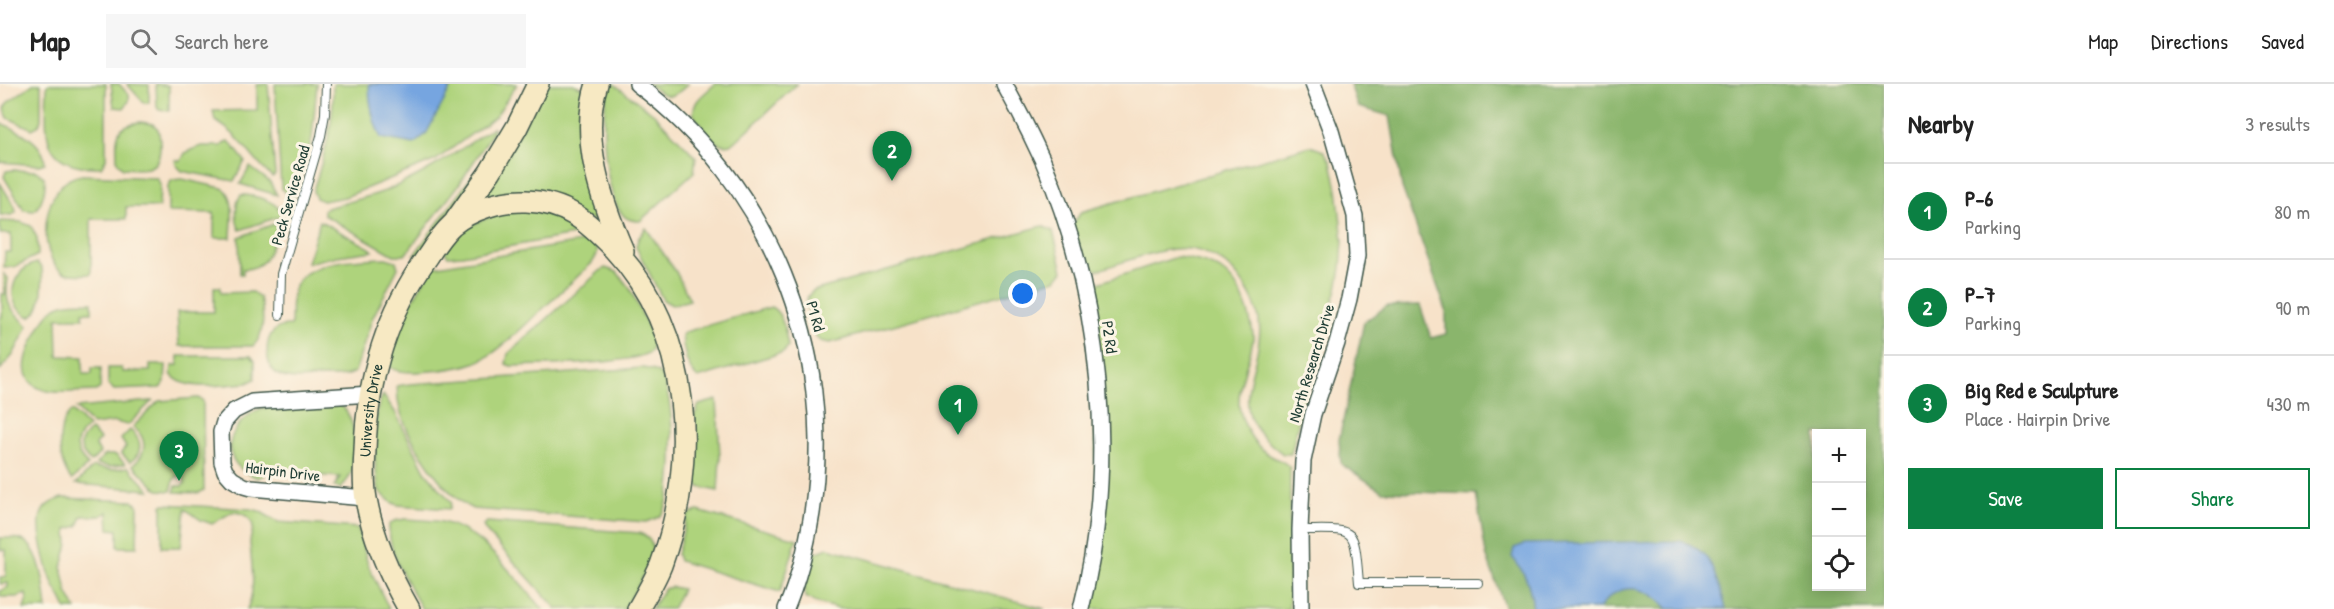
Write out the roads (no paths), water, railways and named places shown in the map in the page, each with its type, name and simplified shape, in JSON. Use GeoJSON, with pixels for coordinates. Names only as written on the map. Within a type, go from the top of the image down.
{"type":"FeatureCollection","features":[{"type":"Feature","properties":{"kind":"main road","name":"University Drive"},"geometry":{"type":"LineString","coordinates":[[455,223],[506,145],[538,84]]}},
{"type":"Feature","properties":{"kind":"main road","name":"University Drive"},"geometry":{"type":"LineString","coordinates":[[597,84],[592,118],[592,151],[596,176],[608,216],[627,263],[655,309],[669,347],[681,396],[684,443],[680,496],[660,567],[638,609]]}},
{"type":"Feature","properties":{"kind":"main road","name":"University Drive"},"geometry":{"type":"LineString","coordinates":[[410,609],[396,586],[365,498],[365,437],[370,394],[384,339],[410,283],[445,232],[455,223],[483,208],[504,202],[547,203],[568,209],[601,235],[627,263]]}},
{"type":"Feature","properties":{"kind":"street","name":"P1 Rd"},"geometry":{"type":"LineString","coordinates":[[637,84],[681,120],[710,151],[736,185],[758,221],[777,260],[802,329],[811,370],[816,412],[816,486],[800,571],[786,609]]}},
{"type":"Feature","properties":{"kind":"street","name":"P2 Rd"},"geometry":{"type":"LineString","coordinates":[[1004,84],[1043,162],[1063,216],[1080,278],[1092,344],[1099,402],[1099,490],[1094,540],[1081,609]]}},
{"type":"Feature","properties":{"kind":"street","name":"North Research Drive"},"geometry":{"type":"LineString","coordinates":[[1301,609],[1300,530],[1303,461],[1313,414],[1349,299],[1357,256],[1355,216],[1330,131],[1313,84]]}},
{"type":"Feature","properties":{"kind":"street","name":"Hairpin Drive"},"geometry":{"type":"LineString","coordinates":[[365,498],[251,488],[237,484],[228,476],[222,462],[221,432],[229,415],[252,402],[370,394]]}},
{"type":"Feature","properties":{"kind":"lane","name":"Peck Service Road"},"geometry":{"type":"LineString","coordinates":[[280,315],[281,274],[321,136],[325,114],[326,84]]}},
{"type":"Feature","properties":{"kind":"lane"},"geometry":{"type":"LineString","coordinates":[[1300,530],[1343,530],[1351,535],[1356,545],[1359,583],[1478,584]]}},
{"type":"Feature","properties":{"kind":"water"},"geometry":{"type":"Polygon","coordinates":[[[369,84],[453,84],[426,134],[414,144],[381,138],[372,112],[369,84]]]}},
{"type":"Feature","properties":{"kind":"water"},"geometry":{"type":"Polygon","coordinates":[[[1680,541],[1691,545],[1707,558],[1717,577],[1726,609],[1668,609],[1651,595],[1633,589],[1624,589],[1607,599],[1599,609],[1533,609],[1527,581],[1512,557],[1514,548],[1525,544],[1680,541]]]}},
{"type":"Feature","properties":{"kind":"place","name":"P-7"},"geometry":{"type":"Point","coordinates":[892,181]}},
{"type":"Feature","properties":{"kind":"place","name":"P-6"},"geometry":{"type":"Point","coordinates":[958,435]}},
{"type":"Feature","properties":{"kind":"place","name":"Big Red e Sculpture"},"geometry":{"type":"Point","coordinates":[179,481]}}]}
